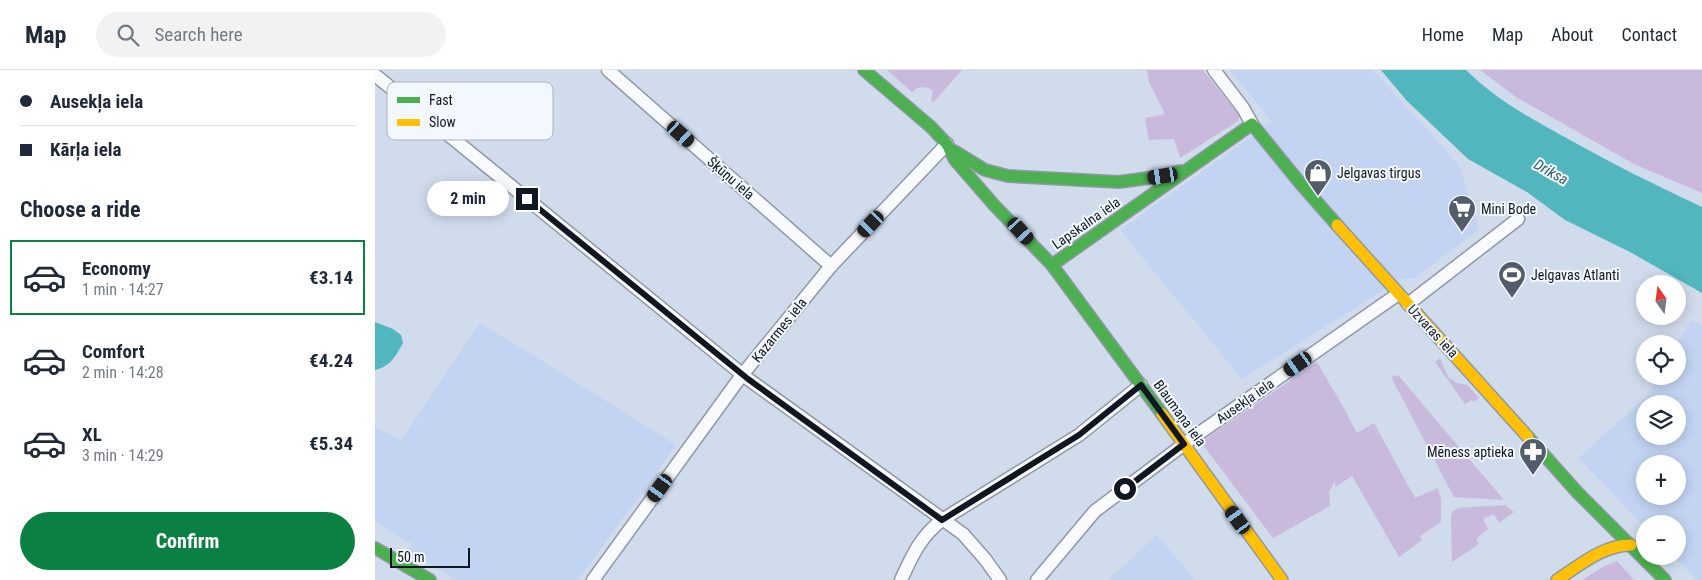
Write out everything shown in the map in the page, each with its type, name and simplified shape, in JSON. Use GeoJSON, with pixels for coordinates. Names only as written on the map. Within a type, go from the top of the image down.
{"type":"FeatureCollection","features":[{"type":"Feature","properties":{"kind":"main road","name":"Lapskalna iela"},"geometry":{"type":"LineString","coordinates":[[864,70],[931,128],[949,147],[985,170],[1007,176],[1125,190],[1190,168]]}},
{"type":"Feature","properties":{"kind":"main road","name":"Lapskalna iela"},"geometry":{"type":"LineString","coordinates":[[949,147],[955,160],[1052,265],[1252,124]]}},
{"type":"Feature","properties":{"kind":"main road","name":"Uzvaras iela"},"geometry":{"type":"LineString","coordinates":[[1252,124],[1300,183],[1398,294],[1577,492],[1665,580]]}},
{"type":"Feature","properties":{"kind":"main road"},"geometry":{"type":"LineString","coordinates":[[1125,190],[1132,209]]}},
{"type":"Feature","properties":{"kind":"main road","name":"Blaumaņa iela"},"geometry":{"type":"LineString","coordinates":[[1052,265],[1282,580]]}},
{"type":"Feature","properties":{"kind":"main road"},"geometry":{"type":"LineString","coordinates":[[1557,580],[1607,550],[1623,544],[1631,545]]}},
{"type":"Feature","properties":{"kind":"main road"},"geometry":{"type":"LineString","coordinates":[[375,548],[430,580]]}},
{"type":"Feature","properties":{"kind":"street","name":"Šķūņu iela"},"geometry":{"type":"LineString","coordinates":[[608,70],[831,266]]}},
{"type":"Feature","properties":{"kind":"street","name":"Uzvaras iela"},"geometry":{"type":"LineString","coordinates":[[1214,70],[1243,108],[1252,124]]}},
{"type":"Feature","properties":{"kind":"street"},"geometry":{"type":"LineString","coordinates":[[375,74],[387,84]]}},
{"type":"Feature","properties":{"kind":"street"},"geometry":{"type":"LineString","coordinates":[[455,140],[742,375],[963,534],[1000,580]]}},
{"type":"Feature","properties":{"kind":"street","name":"Kazarmes iela"},"geometry":{"type":"LineString","coordinates":[[593,580],[742,375],[831,266],[949,147]]}},
{"type":"Feature","properties":{"kind":"street"},"geometry":{"type":"LineString","coordinates":[[1408,304],[1518,219]]}},
{"type":"Feature","properties":{"kind":"street","name":"Ausekļa iela"},"geometry":{"type":"LineString","coordinates":[[1037,580],[1095,511],[1184,444],[1398,294]]}},
{"type":"Feature","properties":{"kind":"street"},"geometry":{"type":"LineString","coordinates":[[901,580],[919,544],[929,530],[1079,435],[1141,385]]}},
{"type":"Feature","properties":{"kind":"shaded area"},"geometry":{"type":"Polygon","coordinates":[[[887,70],[962,70],[933,103],[931,99],[933,91],[923,87],[917,88],[912,92],[887,70]]]}},
{"type":"Feature","properties":{"kind":"shaded area"},"geometry":{"type":"Polygon","coordinates":[[[1147,70],[1203,70],[1238,114],[1238,121],[1180,158],[1174,139],[1149,140],[1145,118],[1165,114],[1149,82],[1147,70]]]}},
{"type":"Feature","properties":{"kind":"shaded area","name":"Jelgavas tirgus"},"geometry":{"type":"Polygon","coordinates":[[[1230,70],[1373,70],[1459,165],[1479,229],[1415,278],[1401,279],[1242,379],[1120,230],[1272,122],[1230,70]]]}},
{"type":"Feature","properties":{"kind":"shaded area"},"geometry":{"type":"Polygon","coordinates":[[[1480,70],[1702,70],[1702,193],[1634,164],[1516,97],[1480,70]]]}},
{"type":"Feature","properties":{"kind":"shaded area"},"geometry":{"type":"Polygon","coordinates":[[[1691,320],[1702,326],[1702,580],[1697,580],[1683,565],[1686,565],[1686,515],[1636,515],[1636,518],[1579,458],[1636,406],[1636,445],[1686,445],[1686,395],[1649,394],[1654,385],[1686,385],[1686,335],[1682,335],[1691,320]]]}},
{"type":"Feature","properties":{"kind":"shaded area"},"geometry":{"type":"Polygon","coordinates":[[[480,323],[676,445],[578,580],[456,580],[407,550],[412,544],[375,521],[375,427],[401,440],[480,323]]]}},
{"type":"Feature","properties":{"kind":"shaded area"},"geometry":{"type":"Polygon","coordinates":[[[1440,358],[1448,377],[1457,383],[1467,385],[1479,398],[1474,402],[1472,400],[1465,404],[1435,362],[1440,358]]]}},
{"type":"Feature","properties":{"kind":"shaded area"},"geometry":{"type":"Polygon","coordinates":[[[1317,362],[1357,433],[1374,423],[1415,498],[1438,488],[1441,499],[1441,522],[1420,536],[1422,540],[1399,557],[1352,476],[1335,487],[1335,481],[1329,492],[1330,506],[1273,538],[1201,442],[1317,362]]]}},
{"type":"Feature","properties":{"kind":"shaded area"},"geometry":{"type":"Polygon","coordinates":[[[1398,375],[1503,500],[1454,497],[1391,377],[1398,375]]]}},
{"type":"Feature","properties":{"kind":"shaded area"},"geometry":{"type":"Polygon","coordinates":[[[1505,505],[1514,512],[1499,523],[1494,514],[1483,519],[1488,529],[1476,539],[1479,544],[1452,562],[1452,512],[1459,508],[1505,505]]]}},
{"type":"Feature","properties":{"kind":"shaded area"},"geometry":{"type":"Polygon","coordinates":[[[1157,535],[1195,580],[1108,580],[1157,535]]]}},
{"type":"Feature","properties":{"kind":"shaded area"},"geometry":{"type":"Polygon","coordinates":[[[1617,561],[1634,580],[1582,580],[1603,567],[1617,561]]]}},
{"type":"Feature","properties":{"kind":"water","name":"Driksa"},"geometry":{"type":"Polygon","coordinates":[[[1381,70],[1466,70],[1490,91],[1528,117],[1586,149],[1702,207],[1702,293],[1686,284],[1686,275],[1670,275],[1630,252],[1565,220],[1527,192],[1468,159],[1407,101],[1381,70]]]}},
{"type":"Feature","properties":{"kind":"water"},"geometry":{"type":"Polygon","coordinates":[[[375,322],[393,329],[401,335],[403,343],[389,363],[375,370],[375,322]]]}},
{"type":"Feature","properties":{"kind":"traffic: fast"},"geometry":{"type":"LineString","coordinates":[[864,70],[931,127],[947,144],[955,160],[994,205],[1052,265],[1162,414]]}},
{"type":"Feature","properties":{"kind":"traffic: fast"},"geometry":{"type":"LineString","coordinates":[[1052,265],[1252,124],[1337,225]]}},
{"type":"Feature","properties":{"kind":"traffic: fast"},"geometry":{"type":"LineString","coordinates":[[954,151],[985,170],[1008,176],[1119,182],[1163,176],[1180,171]]}},
{"type":"Feature","properties":{"kind":"traffic: fast"},"geometry":{"type":"LineString","coordinates":[[1528,437],[1577,492],[1665,580]]}},
{"type":"Feature","properties":{"kind":"traffic: fast"},"geometry":{"type":"LineString","coordinates":[[375,548],[430,580]]}},
{"type":"Feature","properties":{"kind":"traffic: slow"},"geometry":{"type":"LineString","coordinates":[[1337,225],[1528,437]]}},
{"type":"Feature","properties":{"kind":"traffic: slow"},"geometry":{"type":"LineString","coordinates":[[1162,414],[1282,580]]}},
{"type":"Feature","properties":{"kind":"traffic: slow"},"geometry":{"type":"LineString","coordinates":[[1557,580],[1601,552],[1611,548],[1631,545]]}},
{"type":"Feature","properties":{"kind":"place","name":"Jelgavas tirgus"},"geometry":{"type":"Point","coordinates":[1318,197]}},
{"type":"Feature","properties":{"kind":"place","name":"Mini Bode"},"geometry":{"type":"Point","coordinates":[1462,233]}},
{"type":"Feature","properties":{"kind":"place","name":"Jelgavas Atlanti"},"geometry":{"type":"Point","coordinates":[1512,299]}},
{"type":"Feature","properties":{"kind":"place","name":"Mēness aptieka"},"geometry":{"type":"Point","coordinates":[1533,476]}},
{"type":"Feature","properties":{"kind":"route"},"geometry":{"type":"LineString","coordinates":[[527,199],[748,379],[942,520],[1079,435],[1141,385],[1184,444],[1125,489]]}}]}
